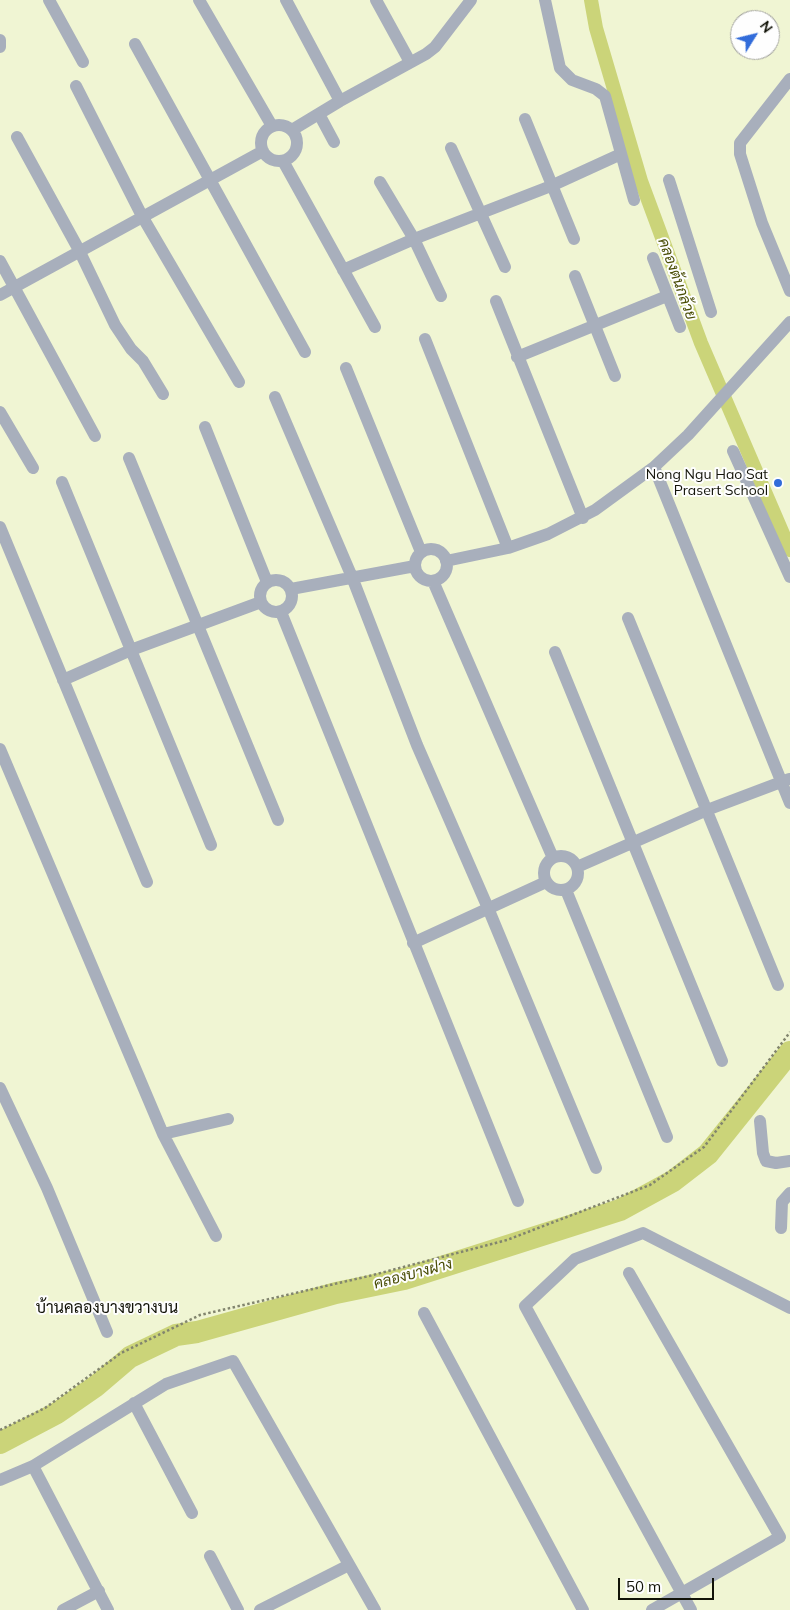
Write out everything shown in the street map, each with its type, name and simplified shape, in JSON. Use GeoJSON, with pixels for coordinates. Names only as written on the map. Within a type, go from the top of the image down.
{"type":"FeatureCollection","features":[{"type":"Feature","properties":{"kind":"street"},"geometry":{"type":"LineString","coordinates":[[49,0],[82,62]]}},
{"type":"Feature","properties":{"kind":"street"},"geometry":{"type":"LineString","coordinates":[[199,0],[272,126]]}},
{"type":"Feature","properties":{"kind":"street"},"geometry":{"type":"LineString","coordinates":[[286,0],[340,101]]}},
{"type":"Feature","properties":{"kind":"street"},"geometry":{"type":"LineString","coordinates":[[376,0],[410,62]]}},
{"type":"Feature","properties":{"kind":"street"},"geometry":{"type":"LineString","coordinates":[[292,130],[340,101],[426,54],[435,47],[472,0]]}},
{"type":"Feature","properties":{"kind":"street"},"geometry":{"type":"LineString","coordinates":[[546,0],[557,61],[560,68],[572,80],[596,89],[605,96],[634,200]]}},
{"type":"Feature","properties":{"kind":"street"},"geometry":{"type":"LineString","coordinates":[[0,40],[0,47]]}},
{"type":"Feature","properties":{"kind":"street"},"geometry":{"type":"LineString","coordinates":[[135,44],[305,352]]}},
{"type":"Feature","properties":{"kind":"street"},"geometry":{"type":"LineString","coordinates":[[790,79],[740,143],[740,154],[762,223],[790,291]]}},
{"type":"Feature","properties":{"kind":"street"},"geometry":{"type":"LineString","coordinates":[[76,86],[142,216],[239,382]]}},
{"type":"Feature","properties":{"kind":"street"},"geometry":{"type":"LineString","coordinates":[[319,114],[334,142]]}},
{"type":"Feature","properties":{"kind":"street"},"geometry":{"type":"LineString","coordinates":[[525,119],[574,239]]}},
{"type":"Feature","properties":{"kind":"street"},"geometry":{"type":"LineString","coordinates":[[282,125],[292,130],[297,138],[297,148],[292,157],[283,161],[268,157],[263,152],[262,137],[272,126],[282,125]]}},
{"type":"Feature","properties":{"kind":"street"},"geometry":{"type":"LineString","coordinates":[[17,137],[79,250],[115,325],[131,349],[143,361],[163,394]]}},
{"type":"Feature","properties":{"kind":"street"},"geometry":{"type":"LineString","coordinates":[[451,148],[505,267]]}},
{"type":"Feature","properties":{"kind":"street"},"geometry":{"type":"LineString","coordinates":[[0,295],[79,250],[263,152]]}},
{"type":"Feature","properties":{"kind":"street"},"geometry":{"type":"LineString","coordinates":[[343,270],[414,239],[551,186],[621,154]]}},
{"type":"Feature","properties":{"kind":"street"},"geometry":{"type":"LineString","coordinates":[[283,161],[375,327]]}},
{"type":"Feature","properties":{"kind":"street"},"geometry":{"type":"LineString","coordinates":[[669,180],[711,312]]}},
{"type":"Feature","properties":{"kind":"street"},"geometry":{"type":"LineString","coordinates":[[380,182],[414,239],[441,296]]}},
{"type":"Feature","properties":{"kind":"street"},"geometry":{"type":"LineString","coordinates":[[653,258],[680,327]]}},
{"type":"Feature","properties":{"kind":"street"},"geometry":{"type":"LineString","coordinates":[[0,261],[95,436]]}},
{"type":"Feature","properties":{"kind":"street"},"geometry":{"type":"LineString","coordinates":[[575,276],[615,376]]}},
{"type":"Feature","properties":{"kind":"street"},"geometry":{"type":"LineString","coordinates":[[517,356],[667,296]]}},
{"type":"Feature","properties":{"kind":"street"},"geometry":{"type":"LineString","coordinates":[[496,301],[583,518]]}},
{"type":"Feature","properties":{"kind":"street"},"geometry":{"type":"LineString","coordinates":[[446,561],[508,548],[548,534],[583,518],[654,467],[688,435],[790,322]]}},
{"type":"Feature","properties":{"kind":"street"},"geometry":{"type":"LineString","coordinates":[[425,339],[508,548]]}},
{"type":"Feature","properties":{"kind":"street"},"geometry":{"type":"LineString","coordinates":[[346,368],[421,552],[415,566]]}},
{"type":"Feature","properties":{"kind":"street"},"geometry":{"type":"LineString","coordinates":[[275,397],[352,577],[417,745],[488,908],[596,1168]]}},
{"type":"Feature","properties":{"kind":"street"},"geometry":{"type":"LineString","coordinates":[[0,412],[33,468]]}},
{"type":"Feature","properties":{"kind":"street"},"geometry":{"type":"LineString","coordinates":[[205,427],[267,582]]}},
{"type":"Feature","properties":{"kind":"street"},"geometry":{"type":"LineString","coordinates":[[733,451],[790,577]]}},
{"type":"Feature","properties":{"kind":"street"},"geometry":{"type":"LineString","coordinates":[[129,458],[278,820]]}},
{"type":"Feature","properties":{"kind":"street"},"geometry":{"type":"LineString","coordinates":[[654,467],[786,780],[790,803]]}},
{"type":"Feature","properties":{"kind":"street"},"geometry":{"type":"LineString","coordinates":[[62,482],[211,845]]}},
{"type":"Feature","properties":{"kind":"street"},"geometry":{"type":"LineString","coordinates":[[0,526],[147,882]]}},
{"type":"Feature","properties":{"kind":"street"},"geometry":{"type":"LineString","coordinates":[[415,566],[423,579],[434,581],[442,576],[446,566],[444,556],[436,550],[421,552]]}},
{"type":"Feature","properties":{"kind":"street"},"geometry":{"type":"LineString","coordinates":[[291,589],[415,566]]}},
{"type":"Feature","properties":{"kind":"street"},"geometry":{"type":"LineString","coordinates":[[283,581],[291,589],[290,604],[280,612],[267,610],[261,602],[260,591],[267,582],[283,581]]}},
{"type":"Feature","properties":{"kind":"street"},"geometry":{"type":"LineString","coordinates":[[434,581],[552,858]]}},
{"type":"Feature","properties":{"kind":"street"},"geometry":{"type":"LineString","coordinates":[[64,680],[131,650],[197,624],[261,602]]}},
{"type":"Feature","properties":{"kind":"street"},"geometry":{"type":"LineString","coordinates":[[280,612],[518,1200]]}},
{"type":"Feature","properties":{"kind":"street"},"geometry":{"type":"LineString","coordinates":[[628,618],[778,985]]}},
{"type":"Feature","properties":{"kind":"street"},"geometry":{"type":"LineString","coordinates":[[555,652],[722,1061]]}},
{"type":"Feature","properties":{"kind":"street"},"geometry":{"type":"LineString","coordinates":[[0,749],[163,1134],[216,1236]]}},
{"type":"Feature","properties":{"kind":"street"},"geometry":{"type":"LineString","coordinates":[[577,867],[707,810],[786,780]]}},
{"type":"Feature","properties":{"kind":"street"},"geometry":{"type":"LineString","coordinates":[[564,856],[574,862],[577,867],[578,873],[575,884],[566,890],[554,890],[546,882],[544,877],[545,866],[552,858],[564,856]]}},
{"type":"Feature","properties":{"kind":"street"},"geometry":{"type":"LineString","coordinates":[[413,943],[546,882]]}},
{"type":"Feature","properties":{"kind":"street"},"geometry":{"type":"LineString","coordinates":[[566,890],[668,1138]]}},
{"type":"Feature","properties":{"kind":"street"},"geometry":{"type":"LineString","coordinates":[[0,1088],[47,1188],[107,1332]]}},
{"type":"Feature","properties":{"kind":"street"},"geometry":{"type":"LineString","coordinates":[[163,1134],[228,1119]]}},
{"type":"Feature","properties":{"kind":"street"},"geometry":{"type":"LineString","coordinates":[[760,1121],[763,1153],[766,1161],[776,1163],[790,1161]]}},
{"type":"Feature","properties":{"kind":"street"},"geometry":{"type":"LineString","coordinates":[[781,1228],[782,1202],[790,1193]]}},
{"type":"Feature","properties":{"kind":"street"},"geometry":{"type":"LineString","coordinates":[[691,1610],[525,1306],[575,1259],[643,1233],[790,1308]]}},
{"type":"Feature","properties":{"kind":"street"},"geometry":{"type":"LineString","coordinates":[[629,1274],[780,1537],[652,1610]]}},
{"type":"Feature","properties":{"kind":"street"},"geometry":{"type":"LineString","coordinates":[[424,1313],[583,1610]]}},
{"type":"Feature","properties":{"kind":"street"},"geometry":{"type":"LineString","coordinates":[[0,1480],[33,1466],[166,1384],[233,1361],[375,1610]]}},
{"type":"Feature","properties":{"kind":"street"},"geometry":{"type":"LineString","coordinates":[[134,1403],[192,1513]]}},
{"type":"Feature","properties":{"kind":"street"},"geometry":{"type":"LineString","coordinates":[[33,1466],[108,1610]]}},
{"type":"Feature","properties":{"kind":"street"},"geometry":{"type":"LineString","coordinates":[[210,1556],[238,1610]]}},
{"type":"Feature","properties":{"kind":"street"},"geometry":{"type":"LineString","coordinates":[[260,1610],[349,1565]]}},
{"type":"Feature","properties":{"kind":"street"},"geometry":{"type":"LineString","coordinates":[[63,1610],[98,1591]]}},
{"type":"Feature","properties":{"kind":"path"},"geometry":{"type":"LineString","coordinates":[[0,1430],[45,1408],[121,1353],[200,1315],[369,1276],[507,1240],[650,1185],[704,1147],[790,1032]]}},
{"type":"Feature","properties":{"kind":"waterway","name":"คลองต้นกล้วย"},"geometry":{"type":"LineString","coordinates":[[591,0],[596,28],[641,181],[701,343],[790,550]]}},
{"type":"Feature","properties":{"kind":"waterway","name":"คลองบางฝาง"},"geometry":{"type":"LineString","coordinates":[[0,1443],[57,1413],[96,1386],[130,1357],[176,1335],[197,1332],[336,1293],[404,1279],[620,1210],[673,1181],[708,1154],[790,1052]]}},
{"type":"Feature","properties":{"kind":"place","name":"Nong Ngu Hao Sat Prasert School"},"geometry":{"type":"Point","coordinates":[778,483]}},
{"type":"Feature","properties":{"kind":"district","name":"บ้านคลองบางขวางบน"},"geometry":{"type":"Point","coordinates":[107,1308]}}]}
